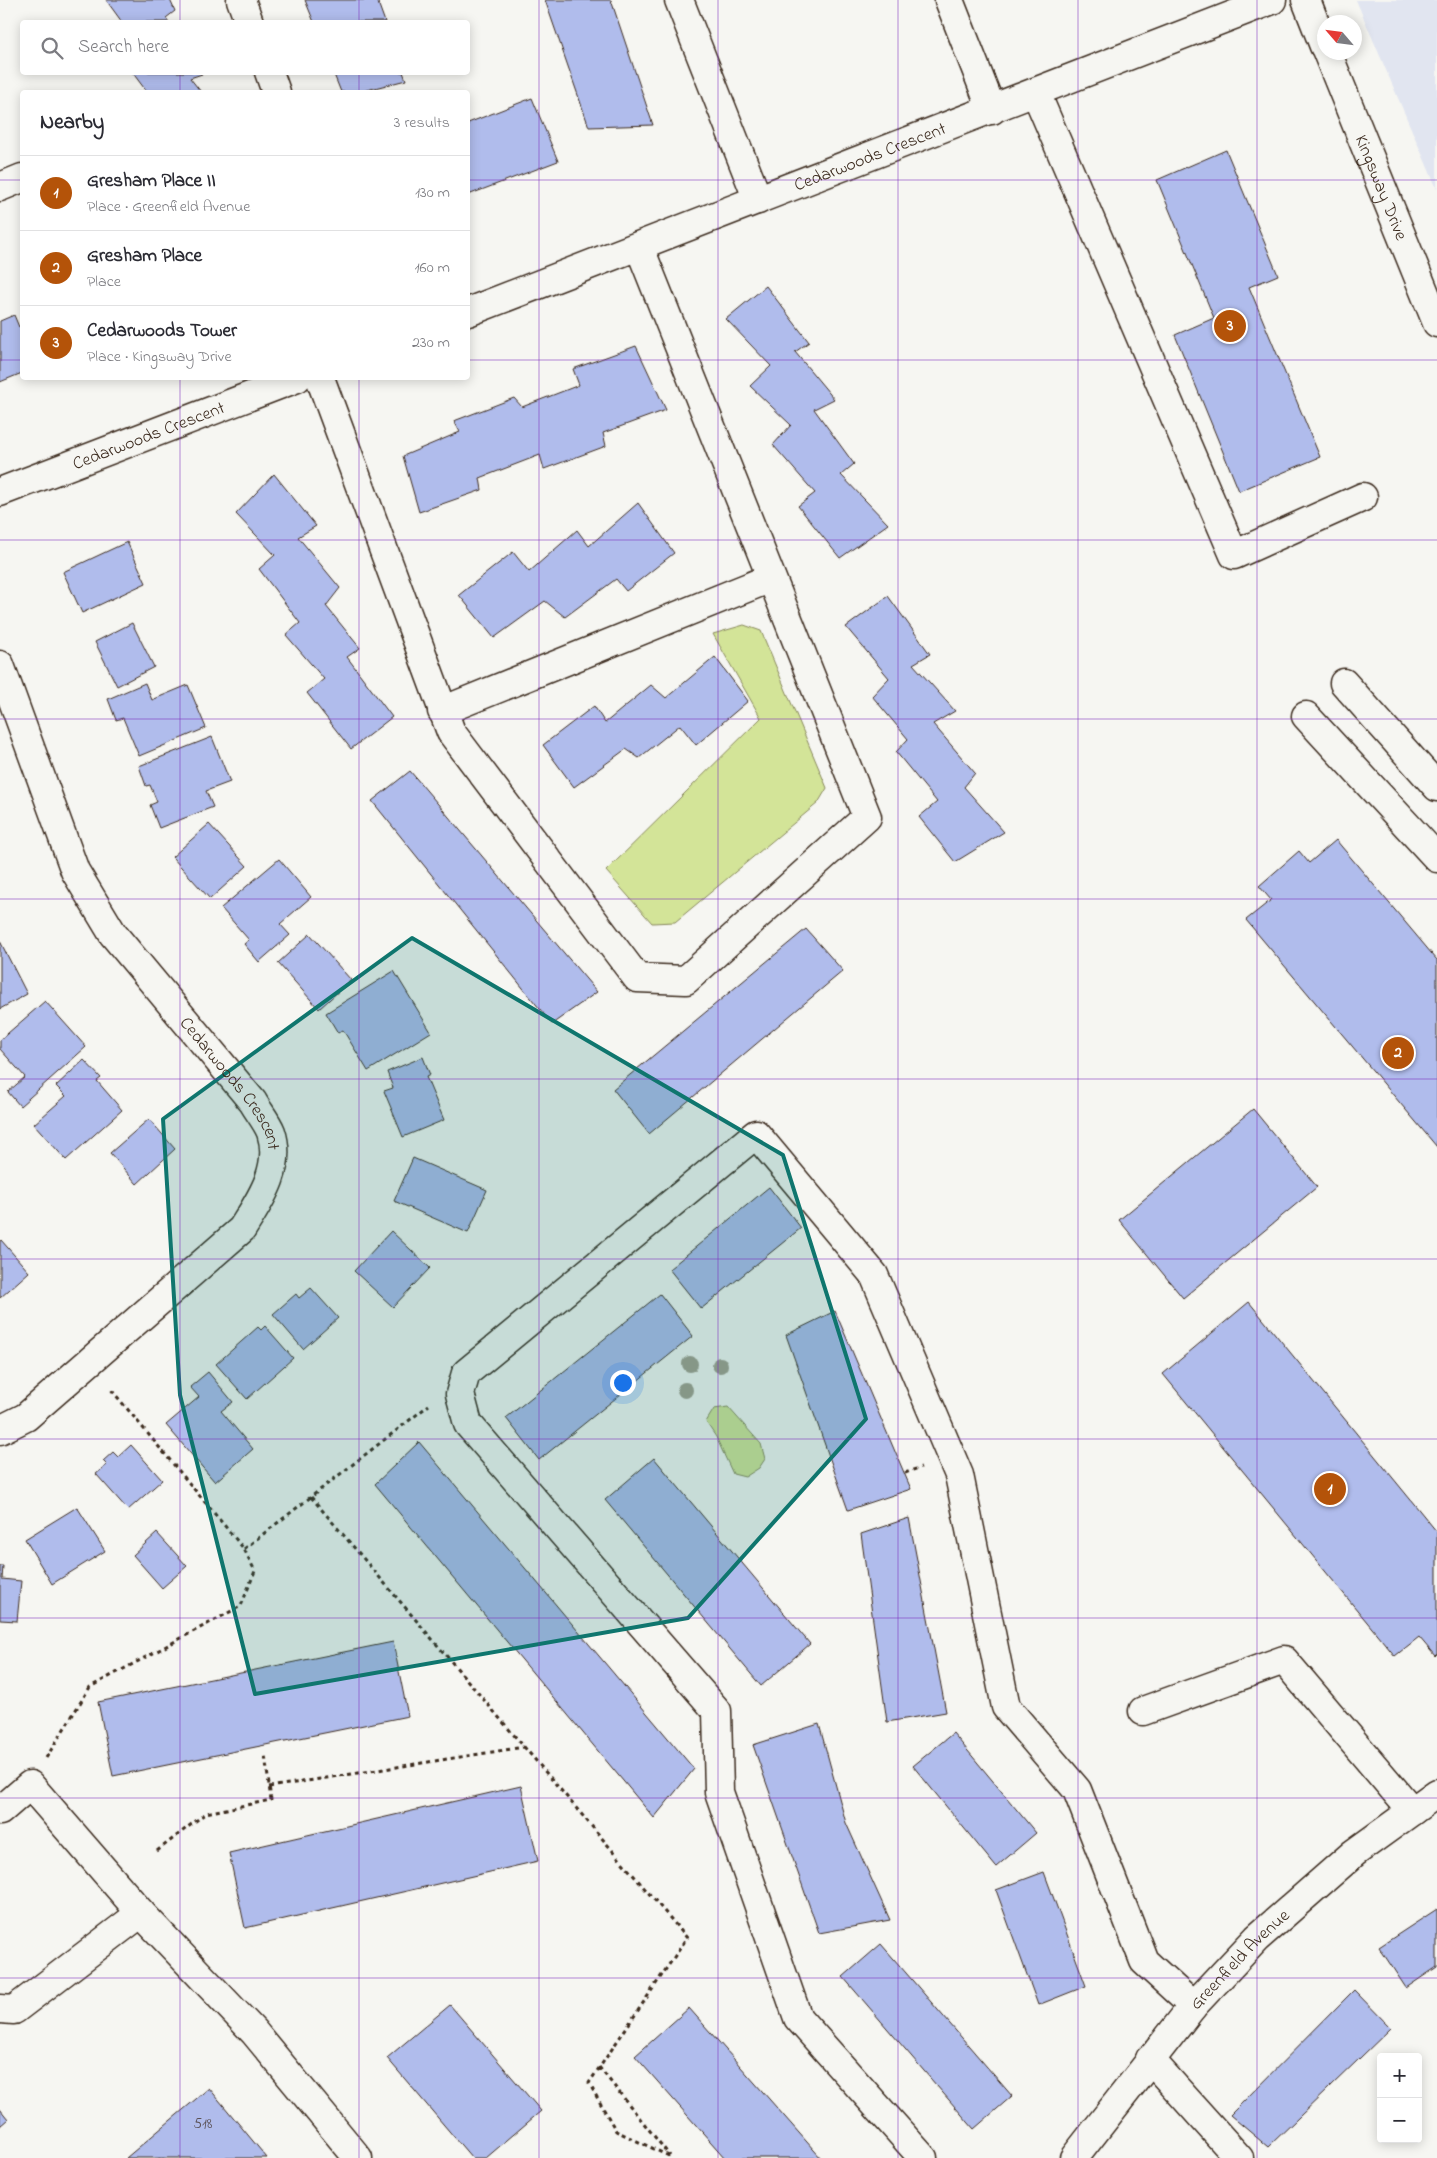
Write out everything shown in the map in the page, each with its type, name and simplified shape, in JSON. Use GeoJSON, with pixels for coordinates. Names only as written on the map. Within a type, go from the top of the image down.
{"type":"FeatureCollection","features":[{"type":"Feature","properties":{"kind":"street"},"geometry":{"type":"LineString","coordinates":[[241,0],[248,20]]}},
{"type":"Feature","properties":{"kind":"street"},"geometry":{"type":"LineString","coordinates":[[679,0],[758,200]]}},
{"type":"Feature","properties":{"kind":"street"},"geometry":{"type":"LineString","coordinates":[[949,0],[992,110]]}},
{"type":"Feature","properties":{"kind":"street","name":"Cedarwoods Crescent"},"geometry":{"type":"LineString","coordinates":[[470,311],[1272,0]]}},
{"type":"Feature","properties":{"kind":"street"},"geometry":{"type":"LineString","coordinates":[[1306,0],[1317,28]]}},
{"type":"Feature","properties":{"kind":"street","name":"Kingsway Drive"},"geometry":{"type":"LineString","coordinates":[[1330,60],[1437,323]]}},
{"type":"Feature","properties":{"kind":"street"},"geometry":{"type":"LineString","coordinates":[[270,75],[275,90]]}},
{"type":"Feature","properties":{"kind":"street"},"geometry":{"type":"LineString","coordinates":[[1036,93],[1234,555],[1363,497]]}},
{"type":"Feature","properties":{"kind":"street"},"geometry":{"type":"LineString","coordinates":[[0,187],[20,179]]}},
{"type":"Feature","properties":{"kind":"street"},"geometry":{"type":"LineString","coordinates":[[321,380],[450,732],[637,978],[686,980],[867,817],[639,246]]}},
{"type":"Feature","properties":{"kind":"street","name":"Cedarwoods Crescent"},"geometry":{"type":"LineString","coordinates":[[0,492],[292,380]]}},
{"type":"Feature","properties":{"kind":"street"},"geometry":{"type":"LineString","coordinates":[[442,711],[772,578]]}},
{"type":"Feature","properties":{"kind":"street","name":"Cedarwoods Crescent"},"geometry":{"type":"LineString","coordinates":[[0,665],[75,871],[113,934],[253,1102],[271,1132],[274,1158],[267,1191],[242,1229],[26,1416],[0,1430]]}},
{"type":"Feature","properties":{"kind":"street"},"geometry":{"type":"LineString","coordinates":[[1344,683],[1437,786]]}},
{"type":"Feature","properties":{"kind":"street"},"geometry":{"type":"LineString","coordinates":[[1306,716],[1437,858]]}},
{"type":"Feature","properties":{"kind":"street"},"geometry":{"type":"LineString","coordinates":[[922,2158],[798,2018],[719,1792],[717,1711],[468,1424],[460,1394],[466,1373],[756,1134],[874,1275],[959,1475],[1006,1707],[1077,1790],[1144,1961],[1193,2006]]}},
{"type":"Feature","properties":{"kind":"street"},"geometry":{"type":"LineString","coordinates":[[1143,1711],[1284,1660],[1412,1811]]}},
{"type":"Feature","properties":{"kind":"street"},"geometry":{"type":"LineString","coordinates":[[0,1811],[30,1784],[142,1913],[254,2032],[358,2158]]}},
{"type":"Feature","properties":{"kind":"street","name":"Greenfield Avenue"},"geometry":{"type":"LineString","coordinates":[[1074,2158],[1193,2006],[1256,1938],[1354,1854],[1437,1792]]}},
{"type":"Feature","properties":{"kind":"street"},"geometry":{"type":"LineString","coordinates":[[0,2009],[14,2010],[142,1913]]}},
{"type":"Feature","properties":{"kind":"street"},"geometry":{"type":"LineString","coordinates":[[1150,2060],[1238,2158]]}},
{"type":"Feature","properties":{"kind":"path"},"geometry":{"type":"LineString","coordinates":[[30,1784],[90,1687],[241,1606],[255,1571],[244,1549],[88,1363]]}},
{"type":"Feature","properties":{"kind":"path"},"geometry":{"type":"LineString","coordinates":[[244,1549],[428,1406],[460,1394]]}},
{"type":"Feature","properties":{"kind":"path"},"geometry":{"type":"LineString","coordinates":[[311,1497],[687,1938],[589,2083],[616,2131],[672,2157]]}},
{"type":"Feature","properties":{"kind":"path"},"geometry":{"type":"LineString","coordinates":[[269,1786],[524,1747]]}},
{"type":"Feature","properties":{"kind":"path"},"geometry":{"type":"LineString","coordinates":[[157,1851],[206,1813],[270,1800],[265,1755]]}},
{"type":"Feature","properties":{"kind":"path"},"geometry":{"type":"LineString","coordinates":[[599,2067],[672,2157]]}},
{"type":"Feature","properties":{"kind":"highlighted area"},"geometry":{"type":"Polygon","coordinates":[[[412,938],[783,1155],[866,1419],[688,1618],[255,1694],[180,1395],[163,1119],[412,938]]]}},
{"type":"Feature","properties":{"kind":"shaded area"},"geometry":{"type":"Polygon","coordinates":[[[1356,0],[1437,0],[1437,189],[1356,0]]]}},
{"type":"Feature","properties":{"kind":"green space"},"geometry":{"type":"Polygon","coordinates":[[[744,625],[761,631],[827,788],[818,803],[675,922],[652,923],[606,871],[761,718],[713,634],[744,625]]]}},
{"type":"Feature","properties":{"kind":"green space"},"geometry":{"type":"Polygon","coordinates":[[[728,1407],[761,1444],[765,1459],[759,1468],[745,1477],[733,1474],[716,1437],[706,1422],[714,1409],[728,1407]]]}},
{"type":"Feature","properties":{"kind":"building"},"geometry":{"type":"Polygon","coordinates":[[[106,0],[170,0],[175,11],[166,18],[168,20],[121,20],[106,0]]]}},
{"type":"Feature","properties":{"kind":"building"},"geometry":{"type":"Polygon","coordinates":[[[305,0],[377,0],[384,20],[313,20],[305,0]]]}},
{"type":"Feature","properties":{"kind":"building"},"geometry":{"type":"Polygon","coordinates":[[[545,0],[611,0],[653,125],[589,127],[545,0]]]}},
{"type":"Feature","properties":{"kind":"building"},"geometry":{"type":"Polygon","coordinates":[[[134,75],[199,75],[190,78],[199,90],[146,90],[134,75]]]}},
{"type":"Feature","properties":{"kind":"building"},"geometry":{"type":"Polygon","coordinates":[[[334,75],[404,75],[406,80],[367,90],[340,90],[334,75]]]}},
{"type":"Feature","properties":{"kind":"building"},"geometry":{"type":"Polygon","coordinates":[[[532,98],[558,161],[470,194],[470,122],[532,98]]]}},
{"type":"Feature","properties":{"kind":"building"},"geometry":{"type":"Polygon","coordinates":[[[1226,150],[1278,275],[1249,287],[1320,457],[1239,491],[1175,335],[1214,318],[1157,180],[1226,150]]]}},
{"type":"Feature","properties":{"kind":"building"},"geometry":{"type":"Polygon","coordinates":[[[766,286],[809,342],[795,352],[834,399],[814,409],[854,464],[841,475],[888,524],[840,558],[798,506],[815,493],[773,445],[791,425],[750,386],[771,366],[726,319],[766,286]]]}},
{"type":"Feature","properties":{"kind":"building"},"geometry":{"type":"Polygon","coordinates":[[[14,315],[20,326],[20,374],[0,382],[0,321],[14,315]]]}},
{"type":"Feature","properties":{"kind":"building"},"geometry":{"type":"Polygon","coordinates":[[[636,346],[666,410],[603,433],[606,446],[544,469],[540,455],[480,478],[482,490],[419,512],[403,456],[460,432],[454,421],[514,398],[522,407],[579,385],[573,369],[636,346]]]}},
{"type":"Feature","properties":{"kind":"building"},"geometry":{"type":"Polygon","coordinates":[[[274,474],[316,526],[298,537],[340,588],[326,606],[360,648],[347,657],[392,717],[351,749],[307,693],[324,679],[286,635],[300,623],[259,569],[275,555],[236,514],[274,474]]]}},
{"type":"Feature","properties":{"kind":"building"},"geometry":{"type":"Polygon","coordinates":[[[638,503],[674,553],[626,591],[616,579],[565,617],[545,601],[494,638],[459,595],[513,552],[529,572],[577,530],[589,546],[638,503]]]}},
{"type":"Feature","properties":{"kind":"building"},"geometry":{"type":"Polygon","coordinates":[[[127,542],[146,583],[82,613],[63,572],[127,542]]]}},
{"type":"Feature","properties":{"kind":"building"},"geometry":{"type":"Polygon","coordinates":[[[888,596],[930,654],[913,664],[955,711],[933,724],[975,773],[964,787],[1004,832],[955,862],[919,817],[937,802],[896,752],[908,739],[872,696],[889,678],[846,627],[888,596]]]}},
{"type":"Feature","properties":{"kind":"building"},"geometry":{"type":"Polygon","coordinates":[[[132,623],[154,667],[117,686],[95,642],[132,623]]]}},
{"type":"Feature","properties":{"kind":"building"},"geometry":{"type":"Polygon","coordinates":[[[715,657],[748,701],[696,745],[680,725],[639,758],[626,749],[574,787],[543,745],[594,706],[605,723],[651,685],[666,698],[715,657]]]}},
{"type":"Feature","properties":{"kind":"building"},"geometry":{"type":"Polygon","coordinates":[[[145,683],[152,700],[188,685],[206,728],[139,756],[123,718],[116,720],[108,699],[145,683]]]}},
{"type":"Feature","properties":{"kind":"building"},"geometry":{"type":"Polygon","coordinates":[[[212,737],[230,782],[206,791],[213,807],[159,828],[150,805],[157,802],[150,785],[146,786],[139,766],[212,737]]]}},
{"type":"Feature","properties":{"kind":"building"},"geometry":{"type":"Polygon","coordinates":[[[410,771],[597,992],[552,1024],[372,801],[410,771]]]}},
{"type":"Feature","properties":{"kind":"building"},"geometry":{"type":"Polygon","coordinates":[[[209,824],[247,866],[210,899],[172,857],[209,824]]]}},
{"type":"Feature","properties":{"kind":"building"},"geometry":{"type":"Polygon","coordinates":[[[1336,840],[1437,960],[1437,1147],[1246,920],[1271,900],[1259,886],[1299,851],[1309,863],[1336,840]]]}},
{"type":"Feature","properties":{"kind":"building"},"geometry":{"type":"Polygon","coordinates":[[[279,859],[311,897],[280,924],[290,935],[259,962],[244,944],[249,940],[221,908],[279,859]]]}},
{"type":"Feature","properties":{"kind":"building"},"geometry":{"type":"Polygon","coordinates":[[[806,929],[843,971],[649,1134],[613,1089],[806,929]]]}},
{"type":"Feature","properties":{"kind":"building"},"geometry":{"type":"Polygon","coordinates":[[[310,934],[351,980],[319,1009],[278,963],[310,934]]]}},
{"type":"Feature","properties":{"kind":"building"},"geometry":{"type":"Polygon","coordinates":[[[0,941],[27,994],[0,1009],[0,941]]]}},
{"type":"Feature","properties":{"kind":"building"},"geometry":{"type":"Polygon","coordinates":[[[394,971],[431,1032],[368,1071],[343,1030],[338,1033],[326,1013],[394,971]]]}},
{"type":"Feature","properties":{"kind":"building"},"geometry":{"type":"Polygon","coordinates":[[[45,1001],[86,1047],[20,1106],[8,1092],[25,1077],[0,1049],[0,1040],[45,1001]]]}},
{"type":"Feature","properties":{"kind":"building"},"geometry":{"type":"Polygon","coordinates":[[[423,1057],[430,1075],[426,1077],[444,1120],[403,1137],[384,1091],[393,1088],[387,1072],[423,1057]]]}},
{"type":"Feature","properties":{"kind":"building"},"geometry":{"type":"Polygon","coordinates":[[[84,1060],[101,1078],[97,1081],[122,1110],[66,1160],[34,1124],[66,1096],[56,1086],[84,1060]]]}},
{"type":"Feature","properties":{"kind":"building"},"geometry":{"type":"Polygon","coordinates":[[[1253,1109],[1317,1187],[1183,1298],[1119,1220],[1253,1109]]]}},
{"type":"Feature","properties":{"kind":"building"},"geometry":{"type":"Polygon","coordinates":[[[149,1119],[175,1149],[137,1184],[110,1153],[149,1119]]]}},
{"type":"Feature","properties":{"kind":"building"},"geometry":{"type":"Polygon","coordinates":[[[413,1158],[487,1190],[468,1233],[394,1201],[413,1158]]]}},
{"type":"Feature","properties":{"kind":"building"},"geometry":{"type":"Polygon","coordinates":[[[769,1187],[801,1228],[701,1309],[669,1269],[769,1187]]]}},
{"type":"Feature","properties":{"kind":"building"},"geometry":{"type":"Polygon","coordinates":[[[391,1231],[430,1268],[393,1307],[354,1271],[391,1231]]]}},
{"type":"Feature","properties":{"kind":"building"},"geometry":{"type":"Polygon","coordinates":[[[0,1241],[29,1272],[0,1298],[0,1241]]]}},
{"type":"Feature","properties":{"kind":"building"},"geometry":{"type":"Polygon","coordinates":[[[311,1288],[338,1318],[303,1349],[273,1314],[296,1294],[299,1298],[311,1288]]]}},
{"type":"Feature","properties":{"kind":"building"},"geometry":{"type":"Polygon","coordinates":[[[660,1294],[693,1336],[539,1460],[506,1418],[660,1294]]]}},
{"type":"Feature","properties":{"kind":"building"},"geometry":{"type":"Polygon","coordinates":[[[1249,1302],[1437,1532],[1437,1654],[1435,1656],[1419,1637],[1395,1656],[1163,1374],[1249,1302]]]}},
{"type":"Feature","properties":{"kind":"building"},"geometry":{"type":"Polygon","coordinates":[[[835,1311],[911,1489],[848,1510],[786,1335],[835,1311]]]}},
{"type":"Feature","properties":{"kind":"building"},"geometry":{"type":"Polygon","coordinates":[[[265,1326],[293,1358],[247,1399],[216,1364],[258,1327],[261,1330],[265,1326]]]}},
{"type":"Feature","properties":{"kind":"building"},"geometry":{"type":"Polygon","coordinates":[[[208,1372],[233,1402],[221,1411],[253,1449],[215,1482],[166,1425],[199,1397],[190,1387],[208,1372]]]}},
{"type":"Feature","properties":{"kind":"building"},"geometry":{"type":"Polygon","coordinates":[[[419,1442],[694,1769],[654,1818],[375,1484],[419,1442]]]}},
{"type":"Feature","properties":{"kind":"building"},"geometry":{"type":"Polygon","coordinates":[[[131,1445],[162,1480],[128,1510],[96,1474],[107,1465],[103,1461],[113,1452],[118,1457],[131,1445]]]}},
{"type":"Feature","properties":{"kind":"building"},"geometry":{"type":"Polygon","coordinates":[[[654,1458],[810,1644],[761,1686],[605,1500],[654,1458]]]}},
{"type":"Feature","properties":{"kind":"building"},"geometry":{"type":"Polygon","coordinates":[[[77,1507],[105,1551],[52,1584],[25,1539],[77,1507]]]}},
{"type":"Feature","properties":{"kind":"building"},"geometry":{"type":"Polygon","coordinates":[[[909,1518],[946,1712],[887,1722],[861,1534],[909,1518]]]}},
{"type":"Feature","properties":{"kind":"building"},"geometry":{"type":"Polygon","coordinates":[[[157,1533],[187,1566],[162,1588],[133,1555],[157,1533]]]}},
{"type":"Feature","properties":{"kind":"building"},"geometry":{"type":"Polygon","coordinates":[[[0,1566],[3,1566],[2,1579],[21,1581],[17,1621],[0,1620],[0,1566]]]}},
{"type":"Feature","properties":{"kind":"building"},"geometry":{"type":"Polygon","coordinates":[[[393,1642],[408,1716],[113,1776],[98,1702],[393,1642]]]}},
{"type":"Feature","properties":{"kind":"building"},"geometry":{"type":"Polygon","coordinates":[[[819,1724],[846,1823],[890,1920],[819,1933],[753,1745],[819,1724]]]}},
{"type":"Feature","properties":{"kind":"building"},"geometry":{"type":"Polygon","coordinates":[[[953,1733],[1036,1833],[996,1867],[913,1766],[953,1733]]]}},
{"type":"Feature","properties":{"kind":"building"},"geometry":{"type":"Polygon","coordinates":[[[521,1786],[538,1861],[245,1928],[229,1853],[521,1786]]]}},
{"type":"Feature","properties":{"kind":"building"},"geometry":{"type":"Polygon","coordinates":[[[1044,1872],[1086,1986],[1038,2005],[996,1890],[1044,1872]]]}},
{"type":"Feature","properties":{"kind":"building"},"geometry":{"type":"Polygon","coordinates":[[[1437,1909],[1437,1967],[1406,1988],[1379,1947],[1437,1909]]]}},
{"type":"Feature","properties":{"kind":"building"},"geometry":{"type":"Polygon","coordinates":[[[881,1944],[1012,2096],[974,2129],[843,1977],[881,1944]]]}},
{"type":"Feature","properties":{"kind":"building"},"geometry":{"type":"Polygon","coordinates":[[[1354,1990],[1391,2028],[1268,2147],[1230,2115],[1354,1990]]]}},
{"type":"Feature","properties":{"kind":"building"},"geometry":{"type":"Polygon","coordinates":[[[450,2005],[541,2111],[486,2158],[472,2158],[387,2058],[450,2005]]]}},
{"type":"Feature","properties":{"kind":"building"},"geometry":{"type":"Polygon","coordinates":[[[689,2008],[821,2158],[725,2158],[635,2056],[689,2008]]]}},
{"type":"Feature","properties":{"kind":"building"},"geometry":{"type":"Polygon","coordinates":[[[209,2088],[267,2158],[126,2158],[209,2088]]]}},
{"type":"Feature","properties":{"kind":"building"},"geometry":{"type":"Polygon","coordinates":[[[0,2109],[8,2119],[0,2126],[0,2109]]]}},
{"type":"Feature","properties":{"kind":"place","name":"Cedarwoods Tower"},"geometry":{"type":"Point","coordinates":[1230,326]}},
{"type":"Feature","properties":{"kind":"place","name":"Gresham Place"},"geometry":{"type":"Point","coordinates":[1398,1053]}},
{"type":"Feature","properties":{"kind":"place","name":"Gresham Place II"},"geometry":{"type":"Point","coordinates":[1330,1489]}}]}
